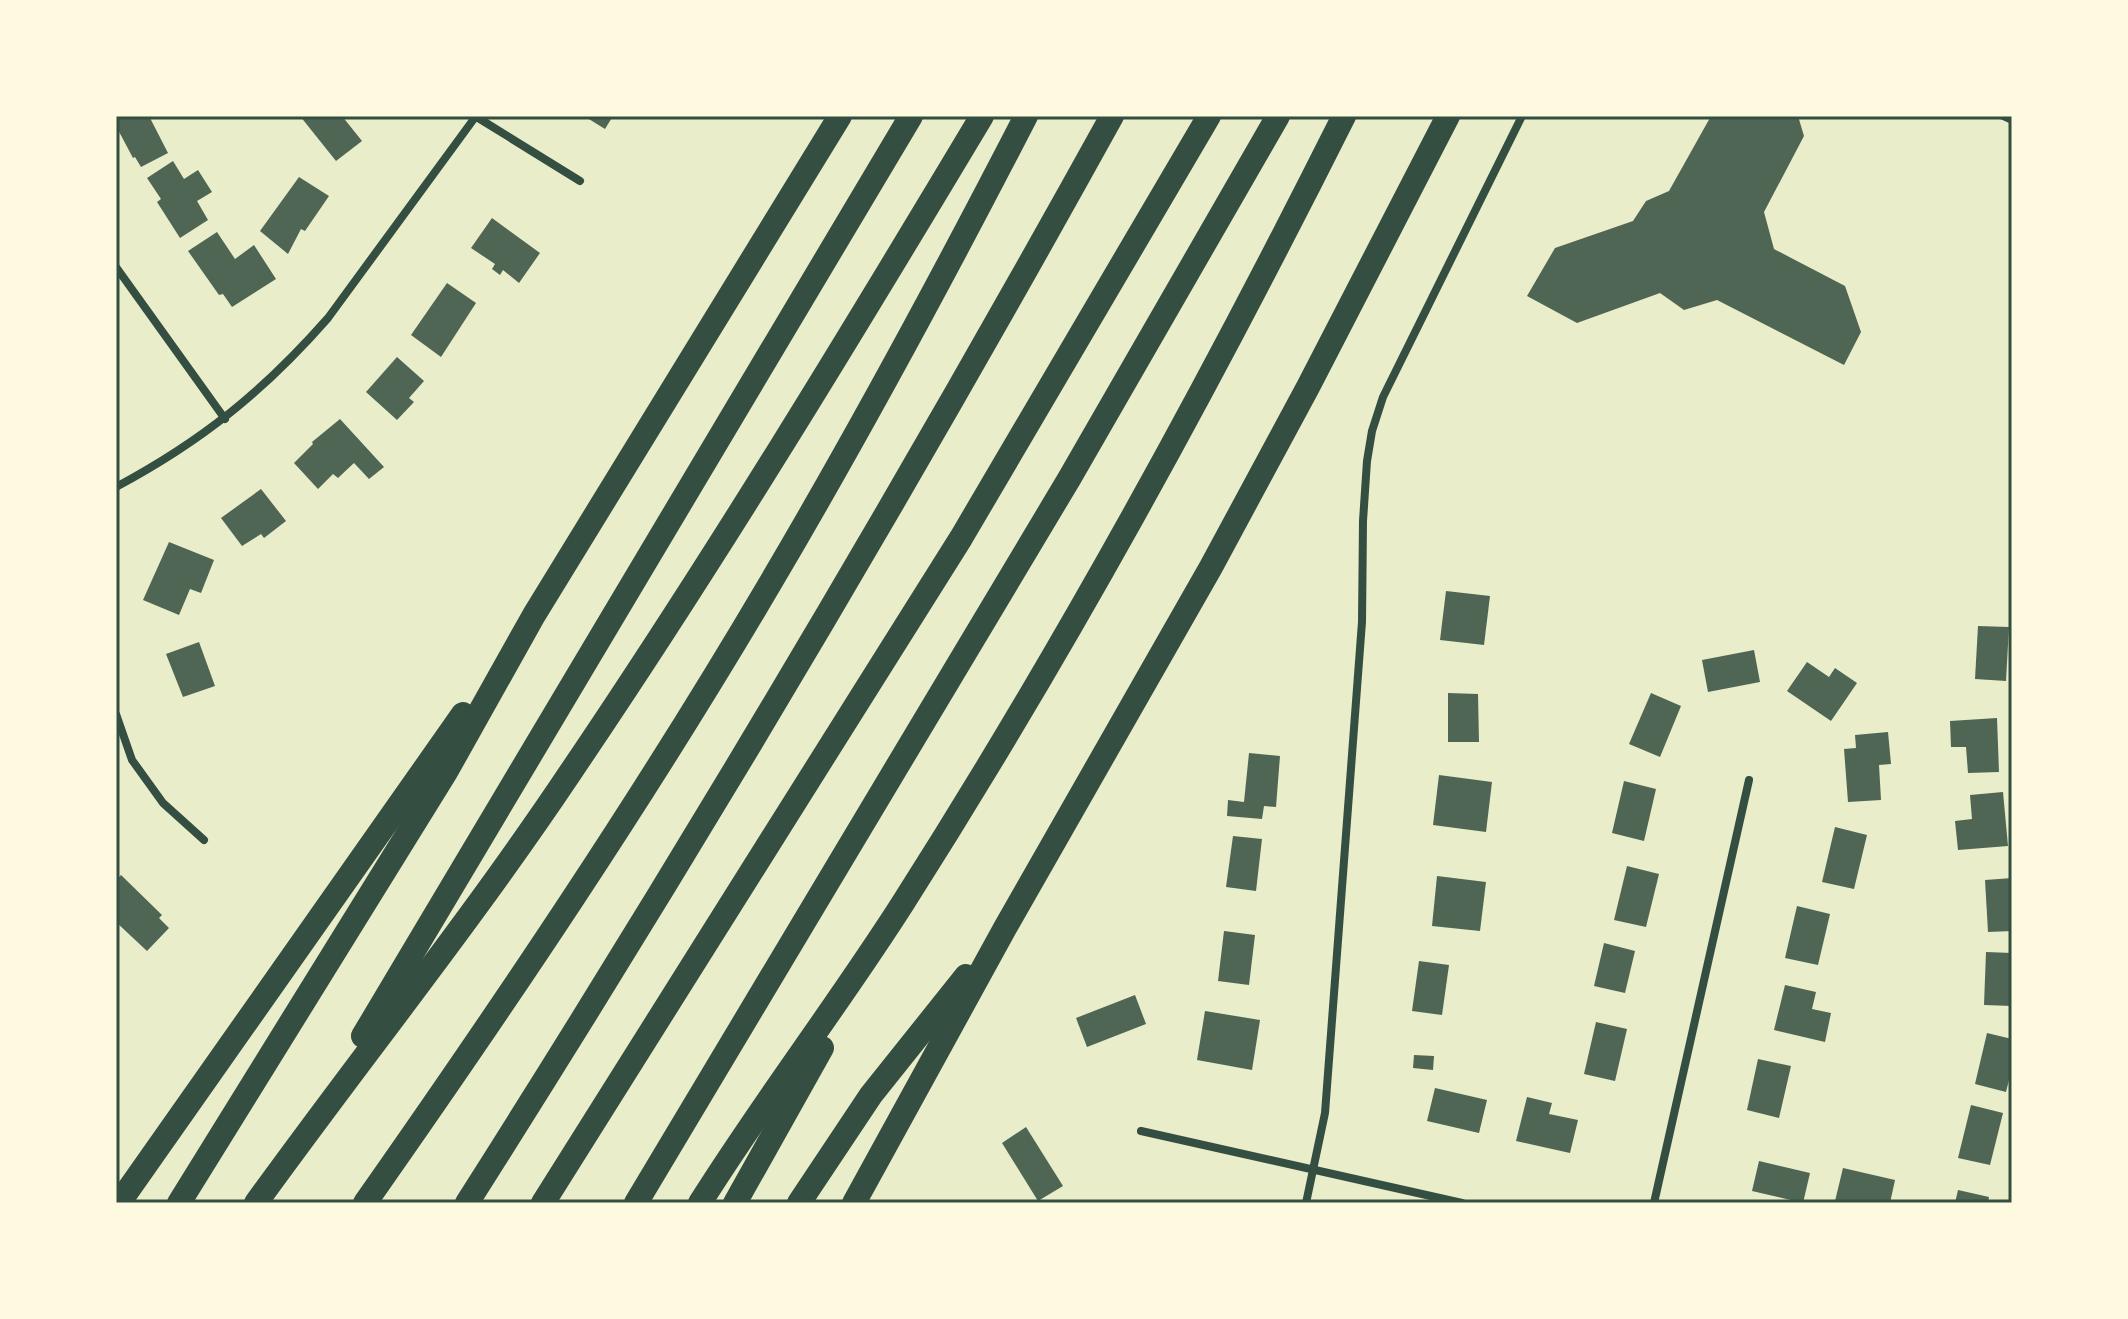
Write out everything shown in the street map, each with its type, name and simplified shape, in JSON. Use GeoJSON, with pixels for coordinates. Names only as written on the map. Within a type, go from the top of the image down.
{"type":"FeatureCollection","features":[{"type":"Feature","properties":{"kind":"highway"},"geometry":{"type":"LineString","coordinates":[[179,1203],[446,772],[534,615],[840,116]]}},
{"type":"Feature","properties":{"kind":"highway"},"geometry":{"type":"LineString","coordinates":[[279,1171],[416,951],[911,116]]}},
{"type":"Feature","properties":{"kind":"highway"},"geometry":{"type":"LineString","coordinates":[[256,1203],[570,774],[826,376],[982,116]]}},
{"type":"Feature","properties":{"kind":"highway"},"geometry":{"type":"LineString","coordinates":[[365,1203],[476,1044],[692,713],[837,466],[923,312],[1026,116]]}},
{"type":"Feature","properties":{"kind":"highway"},"geometry":{"type":"LineString","coordinates":[[467,1203],[665,888],[936,431],[1112,116]]}},
{"type":"Feature","properties":{"kind":"highway"},"geometry":{"type":"LineString","coordinates":[[543,1203],[961,538],[1179,169],[1207,116]]}},
{"type":"Feature","properties":{"kind":"highway"},"geometry":{"type":"LineString","coordinates":[[636,1203],[1069,479],[1278,116]]}},
{"type":"Feature","properties":{"kind":"highway"},"geometry":{"type":"LineString","coordinates":[[700,1203],[902,905],[1032,696],[1116,549],[1267,270],[1344,116]]}},
{"type":"Feature","properties":{"kind":"highway"},"geometry":{"type":"LineString","coordinates":[[854,1203],[1005,928],[1211,567],[1448,116]]}},
{"type":"Feature","properties":{"kind":"highway"},"geometry":{"type":"LineString","coordinates":[[119,1203],[534,615]]}},
{"type":"Feature","properties":{"kind":"highway"},"geometry":{"type":"LineString","coordinates":[[735,1203],[902,905]]}},
{"type":"Feature","properties":{"kind":"highway"},"geometry":{"type":"LineString","coordinates":[[799,1203],[871,1095],[1005,928]]}},
{"type":"Feature","properties":{"kind":"highway"},"geometry":{"type":"LineString","coordinates":[[863,1203],[901,1120]]}},
{"type":"Feature","properties":{"kind":"street"},"geometry":{"type":"LineString","coordinates":[[116,487],[225,419],[283,366],[328,318],[475,116],[580,181]]}},
{"type":"Feature","properties":{"kind":"street"},"geometry":{"type":"LineString","coordinates":[[1306,1203],[1325,1113],[1362,622],[1363,521],[1372,431],[1388,387],[1522,116]]}},
{"type":"Feature","properties":{"kind":"street"},"geometry":{"type":"LineString","coordinates":[[116,267],[225,419]]}},
{"type":"Feature","properties":{"kind":"street"},"geometry":{"type":"LineString","coordinates":[[116,714],[132,760],[163,803],[204,840]]}},
{"type":"Feature","properties":{"kind":"street"},"geometry":{"type":"LineString","coordinates":[[1654,1203],[1749,780]]}},
{"type":"Feature","properties":{"kind":"street"},"geometry":{"type":"LineString","coordinates":[[1141,1131],[1462,1203]]}},
{"type":"Feature","properties":{"kind":"lane"},"geometry":{"type":"LineString","coordinates":[[2001,116],[2012,121]]}},
{"type":"Feature","properties":{"kind":"building"},"geometry":{"type":"Polygon","coordinates":[[[116,116],[149,116],[168,153],[141,167],[116,126],[116,116]]]}},
{"type":"Feature","properties":{"kind":"building"},"geometry":{"type":"Polygon","coordinates":[[[300,116],[342,116],[362,141],[336,161],[300,116]]]}},
{"type":"Feature","properties":{"kind":"building"},"geometry":{"type":"Polygon","coordinates":[[[584,116],[613,116],[605,129],[584,116]]]}},
{"type":"Feature","properties":{"kind":"building"},"geometry":{"type":"Polygon","coordinates":[[[1711,116],[1798,116],[1804,136],[1764,212],[1774,249],[1845,286],[1861,332],[1844,365],[1717,300],[1684,310],[1660,293],[1577,323],[1527,296],[1555,248],[1633,221],[1646,201],[1669,191],[1711,116]]]}},
{"type":"Feature","properties":{"kind":"building"},"geometry":{"type":"Polygon","coordinates":[[[173,161],[184,179],[198,170],[212,192],[197,201],[208,220],[180,238],[157,202],[161,199],[147,178],[173,161]]]}},
{"type":"Feature","properties":{"kind":"building"},"geometry":{"type":"Polygon","coordinates":[[[299,177],[329,196],[305,231],[301,229],[288,254],[260,231],[299,177]]]}},
{"type":"Feature","properties":{"kind":"building"},"geometry":{"type":"Polygon","coordinates":[[[492,218],[540,253],[519,283],[503,270],[500,275],[492,269],[495,264],[471,248],[492,218]]]}},
{"type":"Feature","properties":{"kind":"building"},"geometry":{"type":"Polygon","coordinates":[[[217,232],[235,259],[254,245],[276,279],[232,307],[223,294],[219,295],[188,251],[217,232]]]}},
{"type":"Feature","properties":{"kind":"building"},"geometry":{"type":"Polygon","coordinates":[[[447,283],[476,303],[441,357],[411,335],[447,283]]]}},
{"type":"Feature","properties":{"kind":"building"},"geometry":{"type":"Polygon","coordinates":[[[397,357],[424,381],[409,398],[414,402],[397,420],[366,392],[397,357]]]}},
{"type":"Feature","properties":{"kind":"building"},"geometry":{"type":"Polygon","coordinates":[[[340,419],[384,467],[369,479],[354,463],[338,478],[333,474],[318,489],[294,463],[312,442],[340,419]]]}},
{"type":"Feature","properties":{"kind":"building"},"geometry":{"type":"Polygon","coordinates":[[[261,489],[286,521],[264,538],[261,534],[242,546],[221,518],[261,489]]]}},
{"type":"Feature","properties":{"kind":"building"},"geometry":{"type":"Polygon","coordinates":[[[169,542],[214,560],[201,593],[190,589],[179,615],[143,600],[169,542]]]}},
{"type":"Feature","properties":{"kind":"building"},"geometry":{"type":"Polygon","coordinates":[[[1446,591],[1490,596],[1484,645],[1440,640],[1446,591]]]}},
{"type":"Feature","properties":{"kind":"building"},"geometry":{"type":"Polygon","coordinates":[[[1978,626],[2009,627],[2006,681],[1975,679],[1978,626]]]}},
{"type":"Feature","properties":{"kind":"building"},"geometry":{"type":"Polygon","coordinates":[[[199,642],[215,686],[183,697],[166,654],[199,642]]]}},
{"type":"Feature","properties":{"kind":"building"},"geometry":{"type":"Polygon","coordinates":[[[1754,650],[1760,682],[1708,692],[1702,660],[1754,650]]]}},
{"type":"Feature","properties":{"kind":"building"},"geometry":{"type":"Polygon","coordinates":[[[1807,662],[1829,677],[1835,668],[1857,683],[1831,721],[1787,691],[1807,662]]]}},
{"type":"Feature","properties":{"kind":"building"},"geometry":{"type":"Polygon","coordinates":[[[1448,693],[1478,694],[1479,742],[1448,742],[1448,693]]]}},
{"type":"Feature","properties":{"kind":"building"},"geometry":{"type":"Polygon","coordinates":[[[1651,693],[1681,706],[1660,757],[1629,744],[1651,693]]]}},
{"type":"Feature","properties":{"kind":"building"},"geometry":{"type":"Polygon","coordinates":[[[1997,718],[1999,772],[1968,773],[1966,747],[1951,747],[1950,721],[1997,718]]]}},
{"type":"Feature","properties":{"kind":"building"},"geometry":{"type":"Polygon","coordinates":[[[1888,732],[1891,764],[1879,765],[1881,800],[1848,802],[1844,749],[1856,748],[1855,735],[1888,732]]]}},
{"type":"Feature","properties":{"kind":"building"},"geometry":{"type":"Polygon","coordinates":[[[1249,753],[1280,756],[1276,807],[1264,806],[1262,819],[1227,816],[1228,800],[1244,802],[1249,753]]]}},
{"type":"Feature","properties":{"kind":"building"},"geometry":{"type":"Polygon","coordinates":[[[1439,775],[1492,782],[1486,832],[1433,825],[1439,775]]]}},
{"type":"Feature","properties":{"kind":"building"},"geometry":{"type":"Polygon","coordinates":[[[1624,781],[1656,789],[1644,841],[1612,833],[1624,781]]]}},
{"type":"Feature","properties":{"kind":"building"},"geometry":{"type":"Polygon","coordinates":[[[2003,792],[2008,846],[1958,850],[1955,821],[1972,819],[1970,795],[2003,792]]]}},
{"type":"Feature","properties":{"kind":"building"},"geometry":{"type":"Polygon","coordinates":[[[1835,827],[1867,835],[1854,889],[1822,882],[1835,827]]]}},
{"type":"Feature","properties":{"kind":"building"},"geometry":{"type":"Polygon","coordinates":[[[1233,836],[1262,839],[1256,891],[1226,887],[1233,836]]]}},
{"type":"Feature","properties":{"kind":"building"},"geometry":{"type":"Polygon","coordinates":[[[1627,866],[1659,874],[1646,927],[1614,920],[1627,866]]]}},
{"type":"Feature","properties":{"kind":"building"},"geometry":{"type":"Polygon","coordinates":[[[121,875],[162,915],[159,918],[169,928],[147,951],[116,922],[116,880],[121,875]]]}},
{"type":"Feature","properties":{"kind":"building"},"geometry":{"type":"Polygon","coordinates":[[[1437,876],[1486,882],[1480,931],[1432,926],[1437,876]]]}},
{"type":"Feature","properties":{"kind":"building"},"geometry":{"type":"Polygon","coordinates":[[[2012,878],[2012,931],[1988,932],[1985,880],[2012,878]]]}},
{"type":"Feature","properties":{"kind":"building"},"geometry":{"type":"Polygon","coordinates":[[[1797,906],[1830,914],[1818,965],[1785,958],[1797,906]]]}},
{"type":"Feature","properties":{"kind":"building"},"geometry":{"type":"Polygon","coordinates":[[[1224,931],[1255,935],[1249,985],[1218,981],[1224,931]]]}},
{"type":"Feature","properties":{"kind":"building"},"geometry":{"type":"Polygon","coordinates":[[[1604,943],[1635,951],[1625,993],[1594,986],[1604,943]]]}},
{"type":"Feature","properties":{"kind":"building"},"geometry":{"type":"Polygon","coordinates":[[[1986,952],[2012,953],[2012,1006],[1984,1005],[1986,952]]]}},
{"type":"Feature","properties":{"kind":"building"},"geometry":{"type":"Polygon","coordinates":[[[1419,961],[1449,965],[1442,1015],[1412,1011],[1419,961]]]}},
{"type":"Feature","properties":{"kind":"building"},"geometry":{"type":"Polygon","coordinates":[[[1785,985],[1816,992],[1812,1009],[1831,1013],[1825,1042],[1774,1030],[1785,985]]]}},
{"type":"Feature","properties":{"kind":"building"},"geometry":{"type":"Polygon","coordinates":[[[1135,995],[1146,1024],[1087,1047],[1076,1018],[1135,995]]]}},
{"type":"Feature","properties":{"kind":"building"},"geometry":{"type":"Polygon","coordinates":[[[1205,1011],[1260,1020],[1252,1070],[1197,1060],[1205,1011]]]}},
{"type":"Feature","properties":{"kind":"building"},"geometry":{"type":"Polygon","coordinates":[[[1596,1022],[1627,1029],[1615,1081],[1584,1074],[1596,1022]]]}},
{"type":"Feature","properties":{"kind":"building"},"geometry":{"type":"Polygon","coordinates":[[[1987,1033],[2012,1039],[2012,1068],[2006,1092],[1975,1084],[1987,1033]]]}},
{"type":"Feature","properties":{"kind":"building"},"geometry":{"type":"Polygon","coordinates":[[[1414,1055],[1434,1056],[1433,1070],[1413,1068],[1414,1055]]]}},
{"type":"Feature","properties":{"kind":"building"},"geometry":{"type":"Polygon","coordinates":[[[1758,1059],[1791,1066],[1779,1118],[1747,1110],[1758,1059]]]}},
{"type":"Feature","properties":{"kind":"building"},"geometry":{"type":"Polygon","coordinates":[[[1435,1088],[1487,1100],[1479,1133],[1427,1121],[1435,1088]]]}},
{"type":"Feature","properties":{"kind":"building"},"geometry":{"type":"Polygon","coordinates":[[[1527,1097],[1552,1103],[1549,1114],[1578,1120],[1570,1153],[1516,1141],[1527,1097]]]}},
{"type":"Feature","properties":{"kind":"building"},"geometry":{"type":"Polygon","coordinates":[[[1971,1105],[2003,1113],[1990,1165],[1958,1158],[1971,1105]]]}},
{"type":"Feature","properties":{"kind":"building"},"geometry":{"type":"Polygon","coordinates":[[[1026,1127],[1063,1186],[1038,1201],[1002,1143],[1026,1127]]]}},
{"type":"Feature","properties":{"kind":"building"},"geometry":{"type":"Polygon","coordinates":[[[1759,1161],[1810,1173],[1803,1203],[1752,1191],[1759,1161]]]}},
{"type":"Feature","properties":{"kind":"building"},"geometry":{"type":"Polygon","coordinates":[[[1843,1168],[1895,1180],[1890,1203],[1835,1201],[1843,1168]]]}},
{"type":"Feature","properties":{"kind":"building"},"geometry":{"type":"Polygon","coordinates":[[[1958,1190],[1989,1197],[1988,1203],[1955,1203],[1958,1190]]]}}]}
